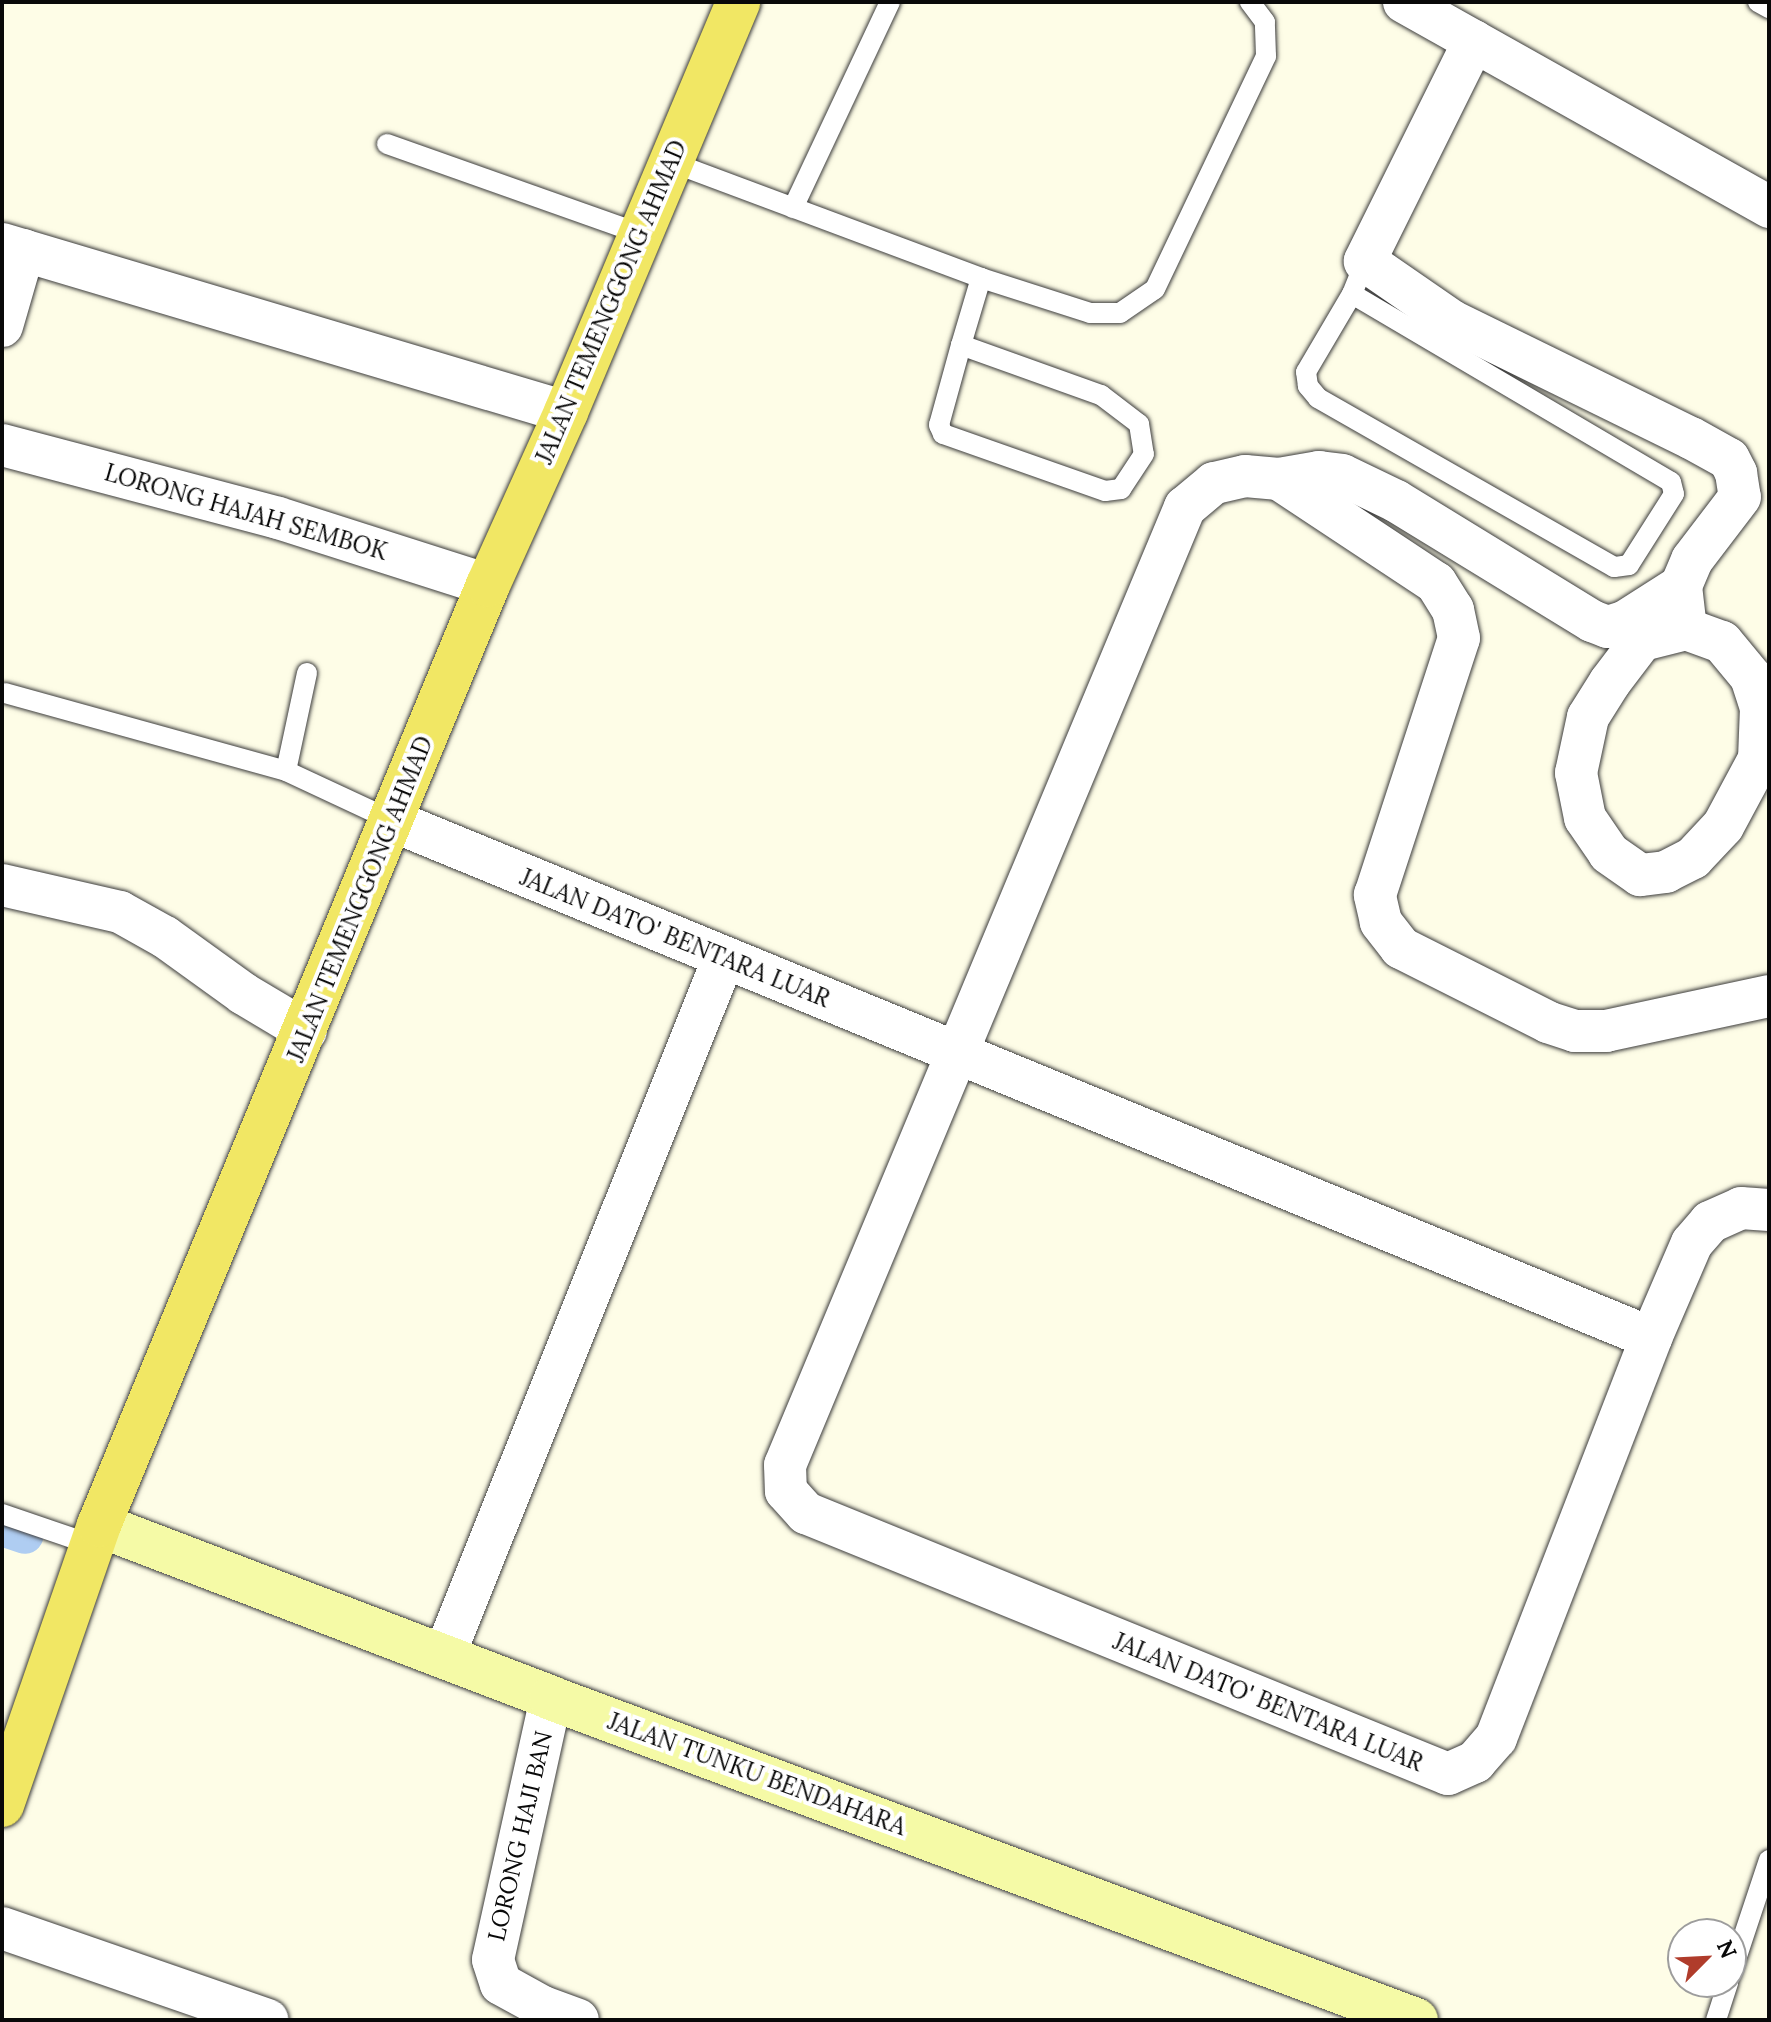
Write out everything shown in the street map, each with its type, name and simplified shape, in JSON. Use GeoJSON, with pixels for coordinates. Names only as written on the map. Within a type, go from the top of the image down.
{"type":"FeatureCollection","features":[{"type":"Feature","properties":{"kind":"main road","name":"JALAN TEMENGGONG AHMAD"},"geometry":{"type":"LineString","coordinates":[[2,1805],[96,1535],[488,585],[566,412],[738,2]]}},
{"type":"Feature","properties":{"kind":"street"},"geometry":{"type":"LineString","coordinates":[[1404,2],[1769,207]]}},
{"type":"Feature","properties":{"kind":"street"},"geometry":{"type":"LineString","coordinates":[[1474,41],[1358,278],[1452,321],[1729,459],[1736,473],[1740,497],[1692,560],[1681,586],[1686,629]]}},
{"type":"Feature","properties":{"kind":"street"},"geometry":{"type":"LineString","coordinates":[[2,326],[13,247],[566,412]]}},
{"type":"Feature","properties":{"kind":"street","name":"LORONG HAJAH SEMBOK"},"geometry":{"type":"LineString","coordinates":[[2,445],[278,518],[488,585]]}},
{"type":"Feature","properties":{"kind":"street"},"geometry":{"type":"LineString","coordinates":[[957,1054],[1185,507],[1214,483],[1245,476],[1279,479],[1319,472],[1342,475],[1396,501],[1592,621],[1608,627],[1626,621],[1681,586]]}},
{"type":"Feature","properties":{"kind":"street"},"geometry":{"type":"LineString","coordinates":[[1279,479],[1436,583],[1453,610],[1459,638],[1375,895],[1381,922],[1401,948],[1548,1022],[1575,1031],[1606,1031],[1769,996]]}},
{"type":"Feature","properties":{"kind":"street"},"geometry":{"type":"LineString","coordinates":[[1686,629],[1722,642],[1751,677],[1761,707],[1759,759],[1723,826],[1693,858],[1666,872],[1640,875],[1609,853],[1585,818],[1576,773],[1588,717],[1642,640],[1686,629]]}},
{"type":"Feature","properties":{"kind":"street","name":"JALAN DATO' BENTARA LUAR"},"geometry":{"type":"LineString","coordinates":[[393,821],[723,960],[957,1054],[1651,1338],[1496,1738],[1475,1762],[1448,1774],[1410,1761],[806,1513],[786,1491],[785,1465],[957,1054]]}},
{"type":"Feature","properties":{"kind":"street"},"geometry":{"type":"LineString","coordinates":[[2,885],[120,912],[165,937],[244,994],[306,1031]]}},
{"type":"Feature","properties":{"kind":"street"},"geometry":{"type":"LineString","coordinates":[[444,1656],[723,960]]}},
{"type":"Feature","properties":{"kind":"street"},"geometry":{"type":"LineString","coordinates":[[1651,1338],[1692,1243],[1710,1222],[1741,1208],[1769,1210]]}},
{"type":"Feature","properties":{"kind":"street","name":"JALAN TUNKU BENDAHARA"},"geometry":{"type":"LineString","coordinates":[[96,1535],[444,1656],[1416,2020]]}},
{"type":"Feature","properties":{"kind":"street","name":"LORONG HAJI BAN"},"geometry":{"type":"LineString","coordinates":[[551,1698],[493,1960],[501,1984],[543,2007],[578,2020]]}},
{"type":"Feature","properties":{"kind":"street"},"geometry":{"type":"LineString","coordinates":[[2,1928],[267,2020]]}},
{"type":"Feature","properties":{"kind":"lane"},"geometry":{"type":"LineString","coordinates":[[793,208],[890,2]]}},
{"type":"Feature","properties":{"kind":"lane"},"geometry":{"type":"LineString","coordinates":[[671,162],[981,278],[1090,313],[1120,313],[1155,289],[1266,56],[1265,22],[1250,2]]}},
{"type":"Feature","properties":{"kind":"lane"},"geometry":{"type":"LineString","coordinates":[[1758,2],[1769,8]]}},
{"type":"Feature","properties":{"kind":"lane"},"geometry":{"type":"LineString","coordinates":[[387,144],[641,234]]}},
{"type":"Feature","properties":{"kind":"lane"},"geometry":{"type":"LineString","coordinates":[[961,345],[1101,395],[1139,424],[1144,454],[1121,489],[1105,491],[943,434],[939,425],[961,345],[981,278]]}},
{"type":"Feature","properties":{"kind":"lane"},"geometry":{"type":"LineString","coordinates":[[1358,278],[1671,482],[1674,494],[1629,565],[1614,567],[1318,398],[1308,386],[1306,372],[1358,278]]}},
{"type":"Feature","properties":{"kind":"lane"},"geometry":{"type":"LineString","coordinates":[[286,771],[307,673]]}},
{"type":"Feature","properties":{"kind":"lane"},"geometry":{"type":"LineString","coordinates":[[5,693],[286,771],[393,821]]}},
{"type":"Feature","properties":{"kind":"lane"},"geometry":{"type":"LineString","coordinates":[[2,1514],[96,1535]]}},
{"type":"Feature","properties":{"kind":"lane"},"geometry":{"type":"LineString","coordinates":[[1747,1926],[1769,1860]]}},
{"type":"Feature","properties":{"kind":"lane"},"geometry":{"type":"LineString","coordinates":[[1716,2020],[1723,1998]]}},
{"type":"Feature","properties":{"kind":"waterway"},"geometry":{"type":"LineString","coordinates":[[2,1527],[25,1535]]}}]}
